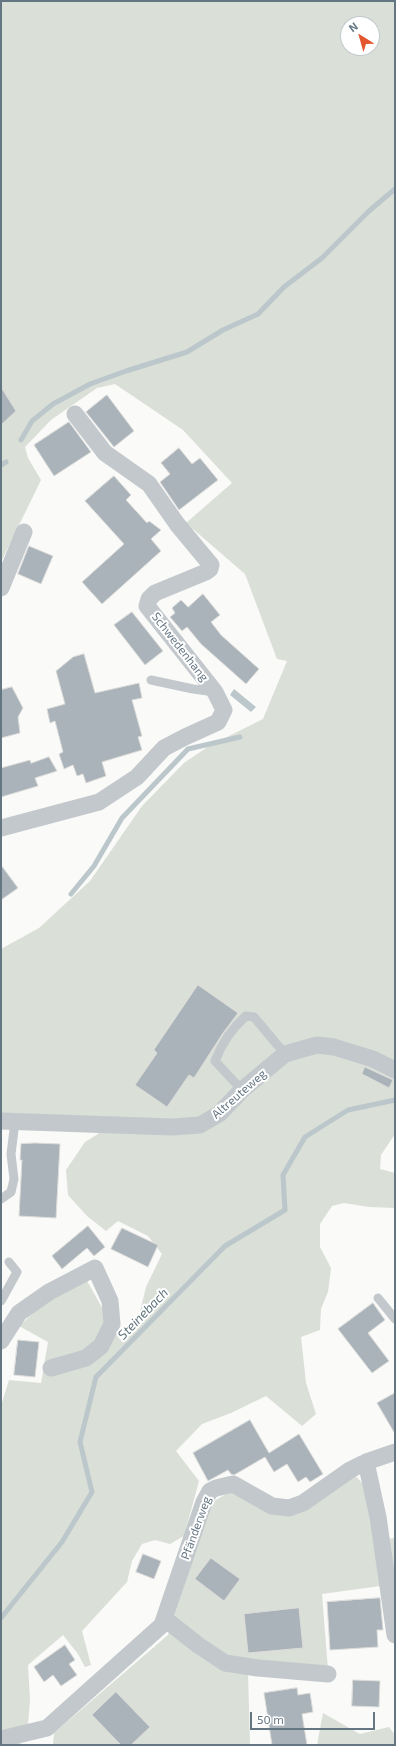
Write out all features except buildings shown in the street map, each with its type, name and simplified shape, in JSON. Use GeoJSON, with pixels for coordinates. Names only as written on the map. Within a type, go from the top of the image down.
{"type":"FeatureCollection","features":[{"type":"Feature","properties":{"kind":"street","name":"Schwedenhang"},"geometry":{"type":"LineString","coordinates":[[1,828],[100,802],[137,777],[164,748],[218,722],[224,710],[215,692],[147,606],[149,599],[155,593],[206,572],[210,569],[211,565],[148,484],[105,453],[75,414]]}},
{"type":"Feature","properties":{"kind":"street"},"geometry":{"type":"LineString","coordinates":[[1,588],[24,532]]}},
{"type":"Feature","properties":{"kind":"street","name":"Altreuteweg"},"geometry":{"type":"LineString","coordinates":[[8,1121],[172,1127],[200,1125],[219,1114],[242,1090],[285,1054],[317,1045],[334,1046],[373,1059],[395,1070]]}},
{"type":"Feature","properties":{"kind":"street"},"geometry":{"type":"LineString","coordinates":[[2,1334],[19,1313],[49,1292],[96,1268],[110,1301],[112,1324],[101,1346],[86,1358],[51,1368]]}},
{"type":"Feature","properties":{"kind":"street","name":"Pfänderweg"},"geometry":{"type":"LineString","coordinates":[[1,1739],[47,1728],[162,1625],[204,1502],[210,1491],[232,1484],[272,1506],[289,1508],[303,1503],[336,1478],[366,1462],[395,1452]]}},
{"type":"Feature","properties":{"kind":"street"},"geometry":{"type":"LineString","coordinates":[[366,1462],[378,1517],[395,1635]]}},
{"type":"Feature","properties":{"kind":"street"},"geometry":{"type":"LineString","coordinates":[[165,1619],[198,1645],[225,1663],[258,1668],[328,1674]]}},
{"type":"Feature","properties":{"kind":"lane"},"geometry":{"type":"LineString","coordinates":[[151,680],[215,692]]}},
{"type":"Feature","properties":{"kind":"lane"},"geometry":{"type":"LineString","coordinates":[[242,1090],[215,1061],[221,1045],[234,1026],[246,1016],[254,1016],[285,1054]]}},
{"type":"Feature","properties":{"kind":"lane"},"geometry":{"type":"LineString","coordinates":[[1,1199],[11,1192],[14,1180],[8,1121]]}},
{"type":"Feature","properties":{"kind":"lane"},"geometry":{"type":"LineString","coordinates":[[1,1301],[17,1272],[9,1262]]}},
{"type":"Feature","properties":{"kind":"lane"},"geometry":{"type":"LineString","coordinates":[[378,1298],[395,1319]]}},
{"type":"Feature","properties":{"kind":"shaded area"},"geometry":{"type":"Polygon","coordinates":[[[1,1],[395,1],[395,1134],[381,1155],[380,1169],[395,1173],[395,1208],[369,1207],[344,1203],[332,1206],[320,1224],[320,1247],[331,1268],[328,1292],[321,1309],[320,1330],[301,1337],[306,1383],[316,1414],[302,1426],[266,1396],[231,1413],[202,1424],[176,1451],[199,1481],[184,1536],[170,1544],[155,1540],[142,1544],[132,1561],[127,1582],[82,1631],[91,1665],[85,1667],[78,1654],[63,1635],[28,1665],[30,1700],[28,1725],[20,1745],[1,1745],[1,1406],[9,1380],[41,1383],[48,1342],[19,1326],[50,1298],[86,1279],[120,1340],[139,1316],[146,1287],[162,1254],[148,1236],[118,1221],[106,1231],[87,1216],[68,1195],[66,1170],[85,1142],[98,1134],[99,1127],[1,1121],[1,949],[39,928],[90,881],[142,806],[184,763],[209,746],[263,719],[287,661],[277,659],[245,574],[186,523],[232,483],[183,430],[115,384],[97,388],[51,420],[25,447],[28,458],[41,480],[1,562],[1,1]]]}},
{"type":"Feature","properties":{"kind":"shaded area"},"geometry":{"type":"Polygon","coordinates":[[[234,689],[256,707],[251,712],[230,695],[234,689]]]}},
{"type":"Feature","properties":{"kind":"shaded area"},"geometry":{"type":"Polygon","coordinates":[[[356,1476],[368,1490],[387,1539],[395,1538],[395,1584],[322,1594],[328,1670],[248,1672],[250,1745],[53,1745],[54,1733],[168,1635],[211,1503],[231,1491],[271,1511],[295,1515],[344,1478],[356,1476]]]}},
{"type":"Feature","properties":{"kind":"shaded area"},"geometry":{"type":"Polygon","coordinates":[[[323,1713],[360,1734],[389,1727],[395,1735],[395,1745],[317,1745],[323,1713]]]}},
{"type":"Feature","properties":{"kind":"waterway"},"geometry":{"type":"LineString","coordinates":[[21,440],[32,421],[53,404],[90,384],[187,352],[223,330],[258,314],[284,287],[322,258],[369,211],[395,189]]}},
{"type":"Feature","properties":{"kind":"waterway"},"geometry":{"type":"LineString","coordinates":[[1,465],[6,462]]}},
{"type":"Feature","properties":{"kind":"waterway"},"geometry":{"type":"LineString","coordinates":[[71,894],[94,866],[122,818],[188,749],[240,737]]}},
{"type":"Feature","properties":{"kind":"waterway","name":"Steinebach"},"geometry":{"type":"LineString","coordinates":[[1,1618],[62,1542],[92,1492],[80,1442],[96,1377],[225,1246],[285,1210],[283,1175],[305,1137],[348,1110],[395,1100]]}}]}
